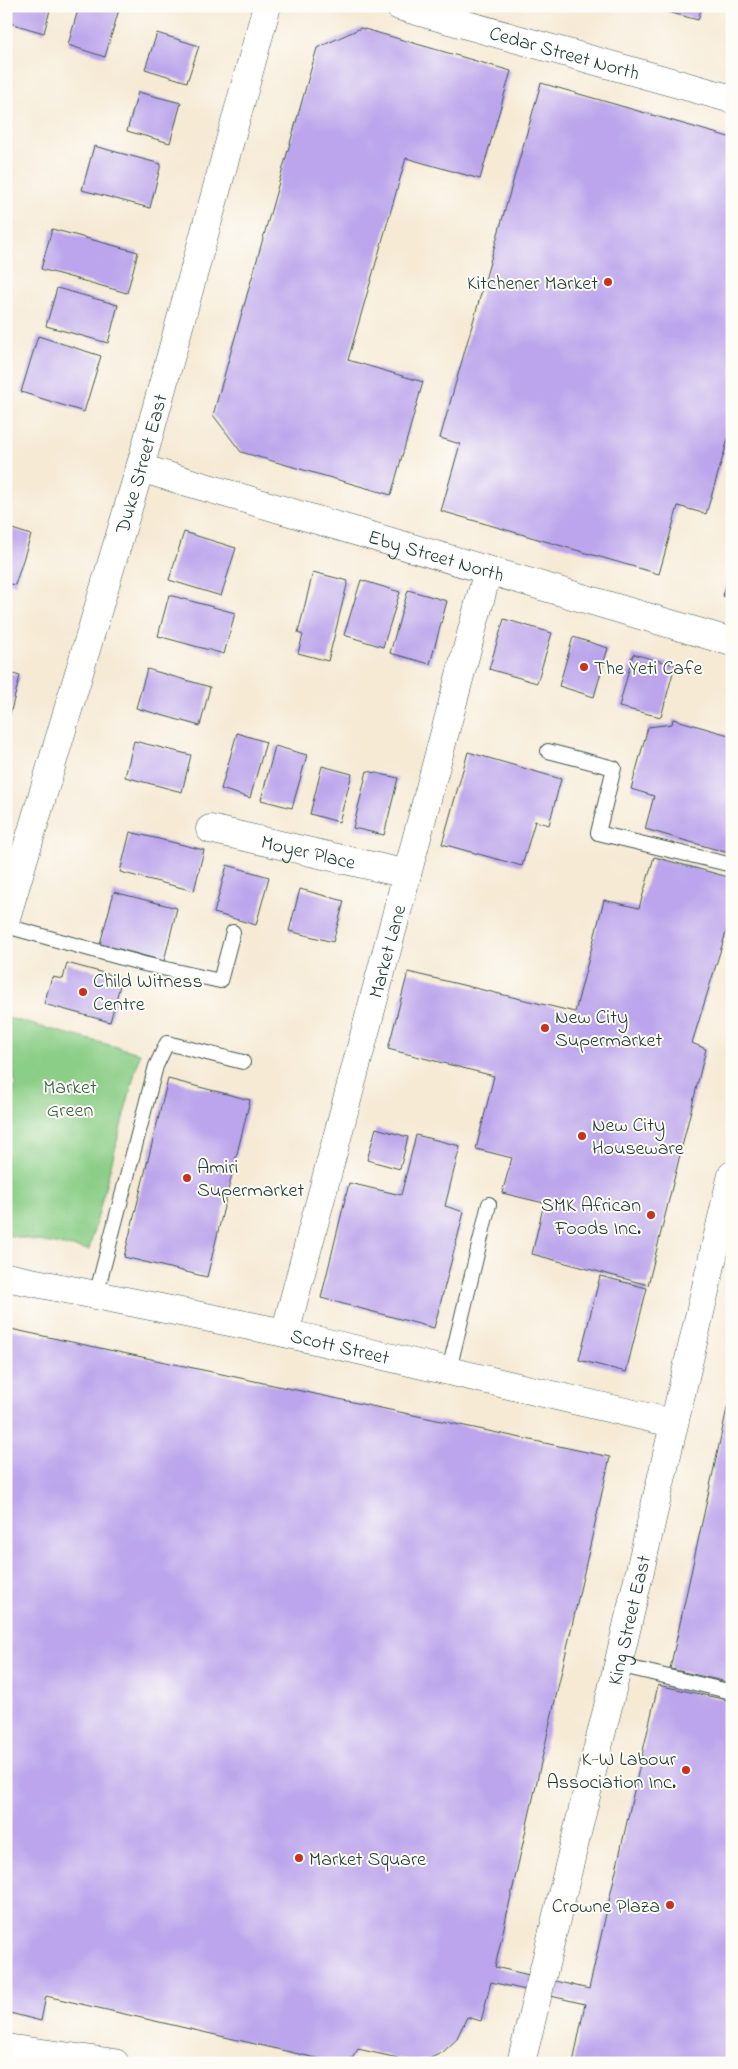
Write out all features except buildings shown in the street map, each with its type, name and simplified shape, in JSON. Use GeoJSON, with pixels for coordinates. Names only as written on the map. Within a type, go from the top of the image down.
{"type":"FeatureCollection","features":[{"type":"Feature","properties":{"kind":"street","name":"Duke Street East"},"geometry":{"type":"LineString","coordinates":[[6,918],[140,468],[267,6]]}},
{"type":"Feature","properties":{"kind":"street","name":"Cedar Street North"},"geometry":{"type":"LineString","coordinates":[[399,6],[732,98]]}},
{"type":"Feature","properties":{"kind":"street","name":"Eby Street North"},"geometry":{"type":"LineString","coordinates":[[140,468],[732,642]]}},
{"type":"Feature","properties":{"kind":"street","name":"Market Lane"},"geometry":{"type":"LineString","coordinates":[[285,1333],[488,570]]}},
{"type":"Feature","properties":{"kind":"street","name":"Moyer Place"},"geometry":{"type":"LineString","coordinates":[[210,829],[407,874]]}},
{"type":"Feature","properties":{"kind":"street","name":"King Street East"},"geometry":{"type":"LineString","coordinates":[[521,2063],[618,1665],[732,1175]]}},
{"type":"Feature","properties":{"kind":"street","name":"Scott Street"},"geometry":{"type":"LineString","coordinates":[[6,1277],[285,1333],[673,1424]]}},
{"type":"Feature","properties":{"kind":"street"},"geometry":{"type":"LineString","coordinates":[[6,2048],[115,2063]]}},
{"type":"Feature","properties":{"kind":"lane"},"geometry":{"type":"LineString","coordinates":[[548,751],[614,768],[598,833],[732,865]]}},
{"type":"Feature","properties":{"kind":"lane"},"geometry":{"type":"LineString","coordinates":[[6,926],[144,964],[220,981],[233,932]]}},
{"type":"Feature","properties":{"kind":"lane"},"geometry":{"type":"LineString","coordinates":[[96,1296],[156,1066],[167,1043],[244,1062]]}},
{"type":"Feature","properties":{"kind":"lane"},"geometry":{"type":"LineString","coordinates":[[449,1370],[490,1204]]}},
{"type":"Feature","properties":{"kind":"lane"},"geometry":{"type":"LineString","coordinates":[[618,1665],[732,1692]]}},
{"type":"Feature","properties":{"kind":"green space","name":"Market Green"},"geometry":{"type":"Polygon","coordinates":[[[8,1018],[140,1053],[89,1250],[6,1235],[6,1122],[15,1085],[8,1018]]]}},
{"type":"Feature","properties":{"kind":"place","name":"Kitchener Market"},"geometry":{"type":"Point","coordinates":[608,282]}},
{"type":"Feature","properties":{"kind":"place","name":"The Yeti Cafe"},"geometry":{"type":"Point","coordinates":[584,667]}},
{"type":"Feature","properties":{"kind":"place","name":"Child Witness Centre"},"geometry":{"type":"Point","coordinates":[83,992]}},
{"type":"Feature","properties":{"kind":"place","name":"New City Supermarket"},"geometry":{"type":"Point","coordinates":[545,1028]}},
{"type":"Feature","properties":{"kind":"place","name":"New City Houseware"},"geometry":{"type":"Point","coordinates":[582,1136]}},
{"type":"Feature","properties":{"kind":"place","name":"Amiri Supermarket"},"geometry":{"type":"Point","coordinates":[187,1178]}},
{"type":"Feature","properties":{"kind":"place","name":"SMK African Foods Inc."},"geometry":{"type":"Point","coordinates":[651,1215]}},
{"type":"Feature","properties":{"kind":"place","name":"K-W Labour Association Inc."},"geometry":{"type":"Point","coordinates":[686,1770]}},
{"type":"Feature","properties":{"kind":"place","name":"Market Square"},"geometry":{"type":"Point","coordinates":[299,1858]}},
{"type":"Feature","properties":{"kind":"place","name":"Crowne Plaza"},"geometry":{"type":"Point","coordinates":[670,1905]}}]}
